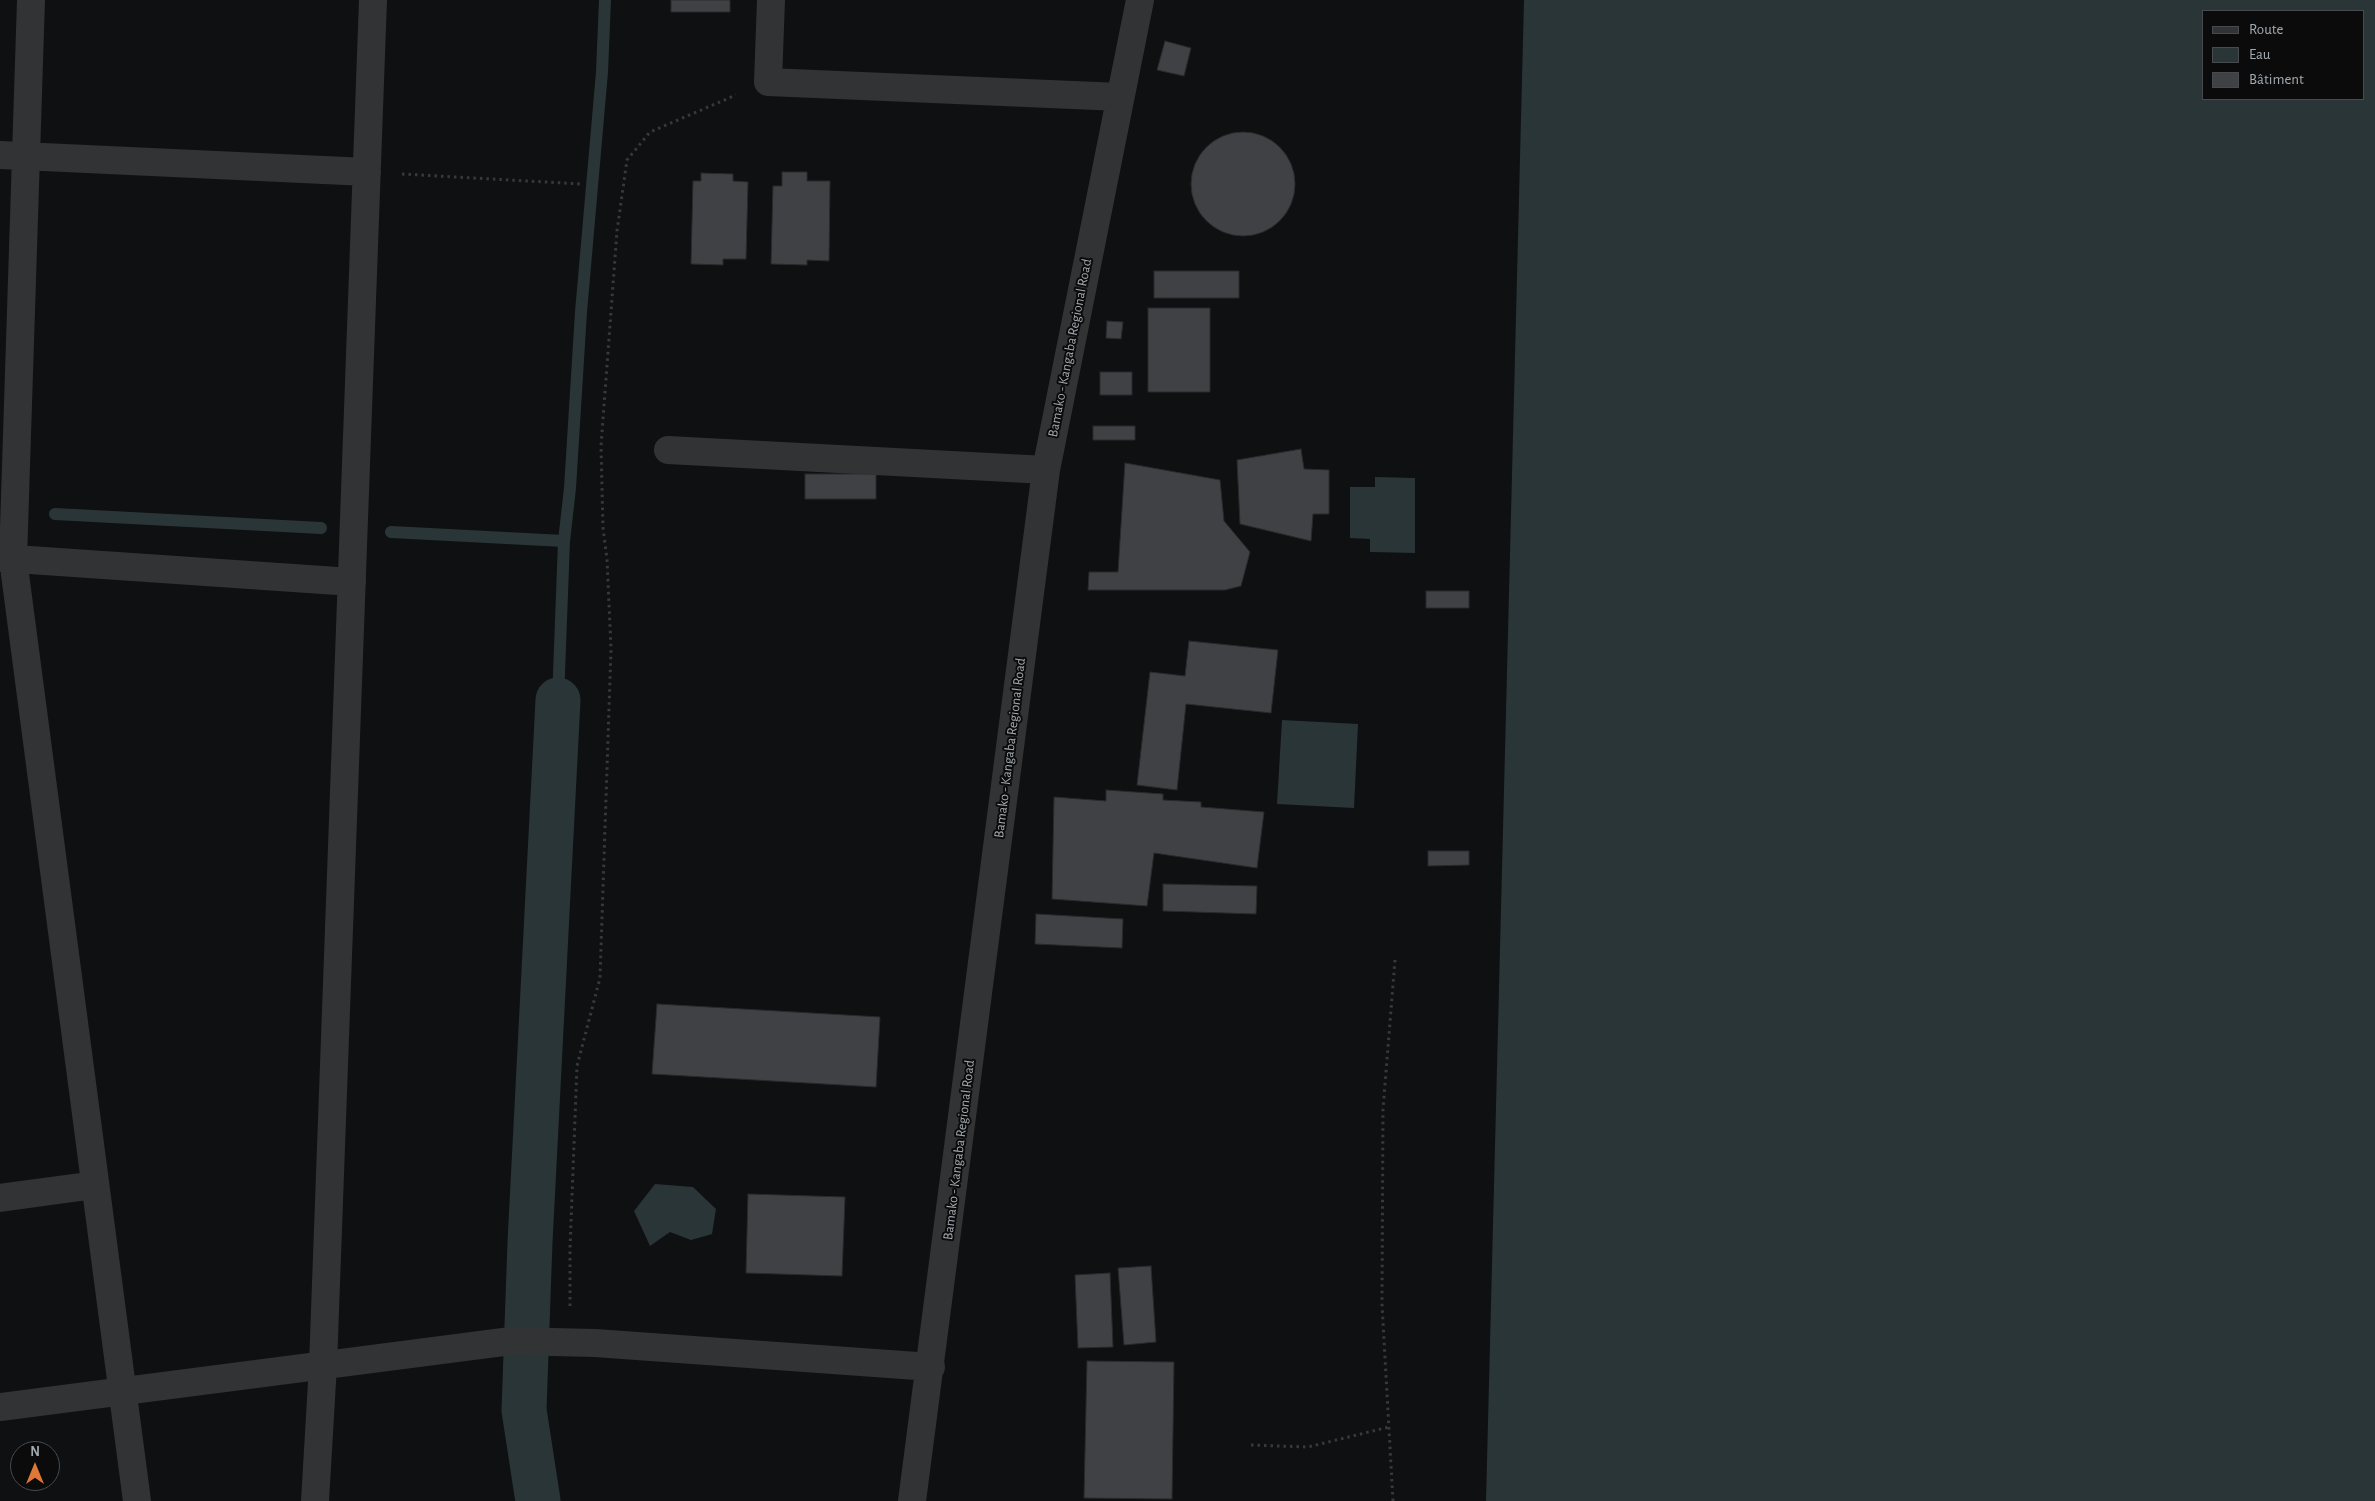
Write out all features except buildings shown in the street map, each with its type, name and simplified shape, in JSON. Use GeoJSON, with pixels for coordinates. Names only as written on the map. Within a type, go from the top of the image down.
{"type":"FeatureCollection","features":[{"type":"Feature","properties":{"kind":"street"},"geometry":{"type":"LineString","coordinates":[[31,0],[13,155],[6,559],[9,608],[95,1185],[137,1501]]}},
{"type":"Feature","properties":{"kind":"street"},"geometry":{"type":"LineString","coordinates":[[315,1501],[323,1365],[373,0]]}},
{"type":"Feature","properties":{"kind":"street"},"geometry":{"type":"LineString","coordinates":[[771,0],[768,82],[1120,96]]}},
{"type":"Feature","properties":{"kind":"street","name":"Bamako - Kangaba Regional Road"},"geometry":{"type":"LineString","coordinates":[[914,1500],[1046,470],[1140,0]]}},
{"type":"Feature","properties":{"kind":"street"},"geometry":{"type":"LineString","coordinates":[[13,155],[367,172]]}},
{"type":"Feature","properties":{"kind":"street"},"geometry":{"type":"LineString","coordinates":[[668,450],[1046,470]]}},
{"type":"Feature","properties":{"kind":"street"},"geometry":{"type":"LineString","coordinates":[[6,559],[352,582]]}},
{"type":"Feature","properties":{"kind":"street"},"geometry":{"type":"LineString","coordinates":[[0,1198],[95,1185]]}},
{"type":"Feature","properties":{"kind":"street"},"geometry":{"type":"LineString","coordinates":[[0,1407],[511,1341],[582,1342],[930,1367]]}},
{"type":"Feature","properties":{"kind":"path"},"geometry":{"type":"LineString","coordinates":[[582,1342],[570,1249],[577,1066],[600,978],[611,650],[607,559],[603,528],[601,446],[617,231],[627,160],[650,132],[768,82]]}},
{"type":"Feature","properties":{"kind":"path"},"geometry":{"type":"LineString","coordinates":[[367,172],[582,184]]}},
{"type":"Feature","properties":{"kind":"path"},"geometry":{"type":"LineString","coordinates":[[1393,1501],[1382,1304],[1382,1109],[1395,960]]}},
{"type":"Feature","properties":{"kind":"path"},"geometry":{"type":"LineString","coordinates":[[1251,1445],[1308,1447],[1389,1427]]}},
{"type":"Feature","properties":{"kind":"water"},"geometry":{"type":"Polygon","coordinates":[[[1524,0],[2375,0],[2375,1501],[1486,1501],[1524,0]]]}},
{"type":"Feature","properties":{"kind":"water"},"geometry":{"type":"Polygon","coordinates":[[[1375,477],[1415,478],[1415,553],[1370,552],[1370,539],[1350,538],[1350,487],[1375,487],[1375,477]]]}},
{"type":"Feature","properties":{"kind":"water"},"geometry":{"type":"Polygon","coordinates":[[[1282,720],[1358,724],[1354,808],[1277,804],[1282,720]]]}},
{"type":"Feature","properties":{"kind":"water"},"geometry":{"type":"Polygon","coordinates":[[[655,1184],[693,1187],[716,1209],[712,1234],[691,1240],[670,1232],[650,1246],[634,1211],[655,1184]]]}},
{"type":"Feature","properties":{"kind":"waterway"},"geometry":{"type":"LineString","coordinates":[[558,700],[564,541],[570,488],[581,312],[602,72],[605,0]]}},
{"type":"Feature","properties":{"kind":"waterway"},"geometry":{"type":"LineString","coordinates":[[55,514],[321,528]]}},
{"type":"Feature","properties":{"kind":"waterway"},"geometry":{"type":"LineString","coordinates":[[391,532],[564,541]]}},
{"type":"Feature","properties":{"kind":"waterway"},"geometry":{"type":"LineString","coordinates":[[538,1501],[524,1410],[530,1242],[558,700]]}}]}
